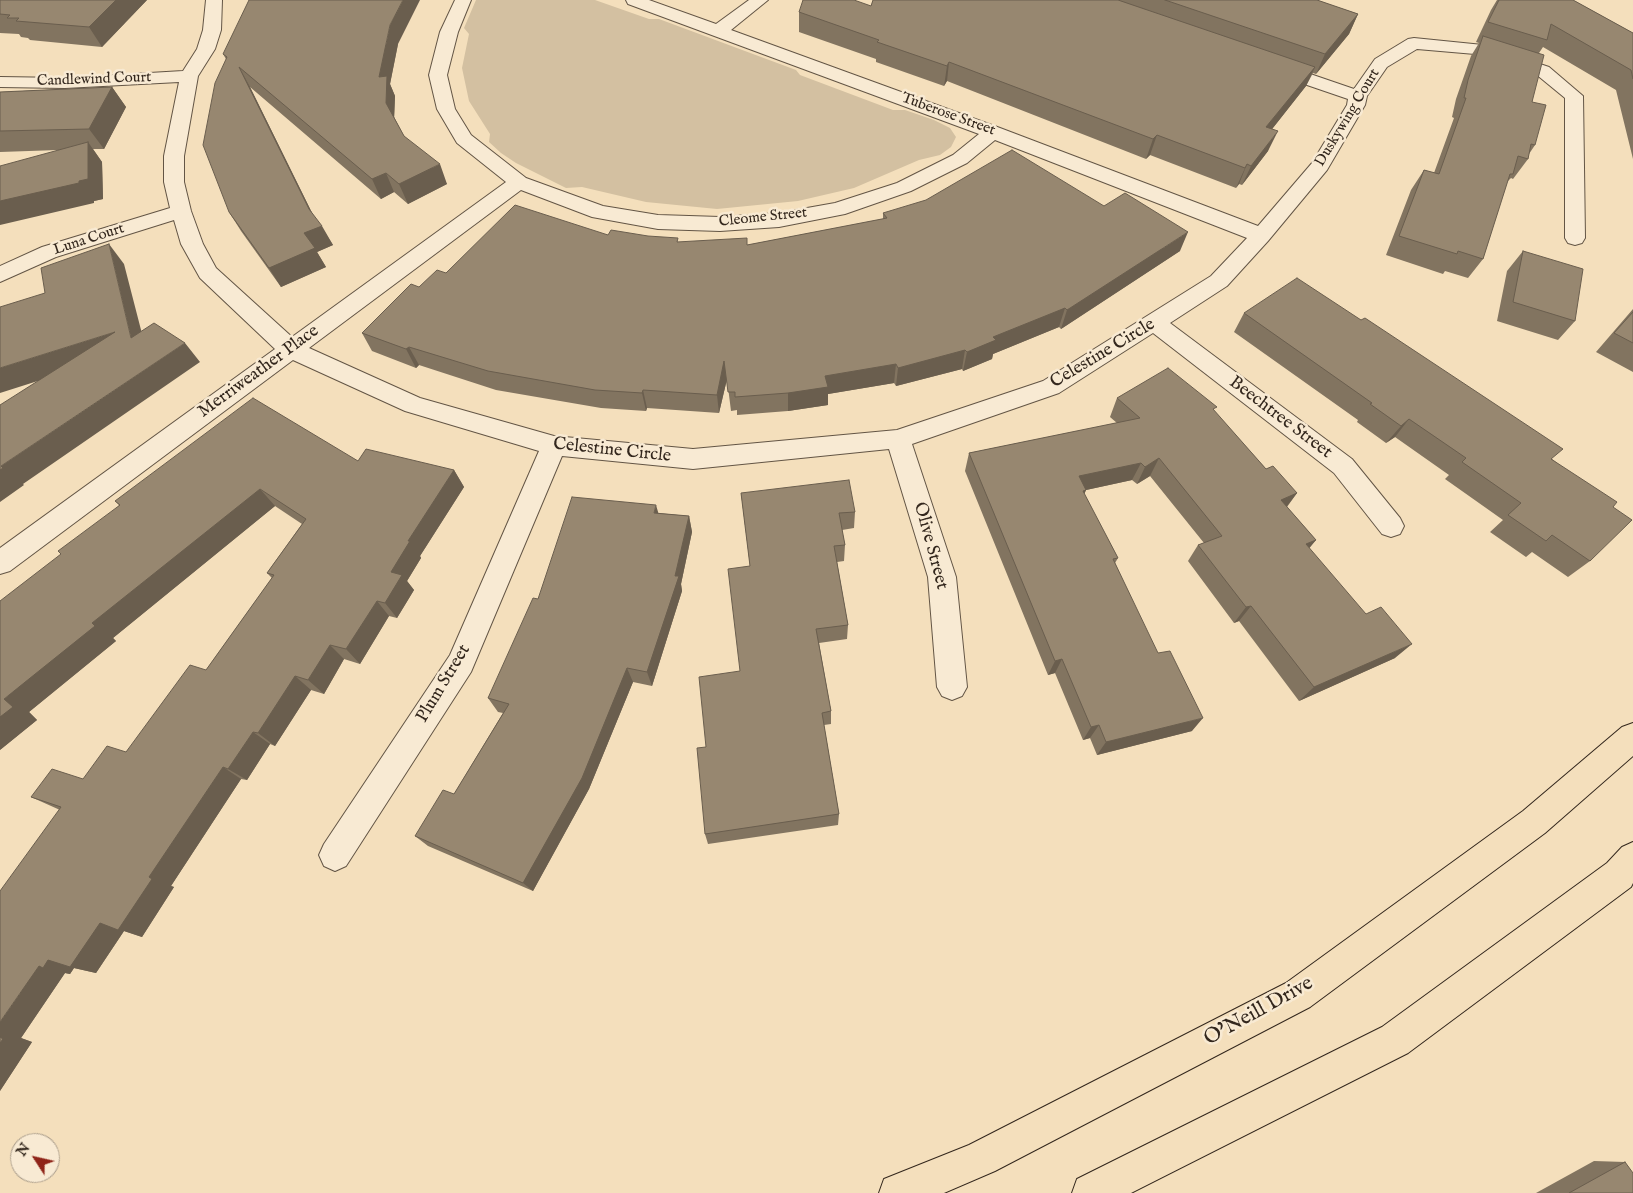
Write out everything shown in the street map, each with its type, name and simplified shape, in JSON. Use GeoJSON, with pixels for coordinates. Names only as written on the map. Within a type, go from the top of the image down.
{"type":"FeatureCollection","features":[{"type":"Feature","properties":{"kind":"main road","name":"O'Neill Drive"},"geometry":{"type":"LineString","coordinates":[[898,1193],[982,1158],[1298,994],[1534,822],[1633,738]]}},
{"type":"Feature","properties":{"kind":"main road"},"geometry":{"type":"LineString","coordinates":[[1091,1193],[1395,1040],[1619,875],[1633,858]]}},
{"type":"Feature","properties":{"kind":"street","name":"Celestine Circle"},"geometry":{"type":"LineString","coordinates":[[214,0],[212,30],[208,42],[189,76],[174,156],[174,182],[181,211],[192,244],[208,273],[290,349],[413,405],[554,446],[693,459],[898,439],[1051,387],[1219,281],[1261,236]]}},
{"type":"Feature","properties":{"kind":"street","name":"Cleome Street"},"geometry":{"type":"LineString","coordinates":[[463,0],[449,32],[438,75],[446,109],[464,140],[519,182],[599,212],[658,222],[720,224],[779,220],[838,209],[904,187],[960,159],[993,132]]}},
{"type":"Feature","properties":{"kind":"street","name":"Tuberose Street"},"geometry":{"type":"LineString","coordinates":[[634,0],[993,132],[1233,223],[1261,236]]}},
{"type":"Feature","properties":{"kind":"street"},"geometry":{"type":"LineString","coordinates":[[719,30],[760,0]]}},
{"type":"Feature","properties":{"kind":"street","name":"Duskywing Court"},"geometry":{"type":"LineString","coordinates":[[1261,236],[1320,166],[1356,104],[1358,96],[1381,63],[1414,43],[1477,49],[1543,71],[1574,96],[1576,238]]}},
{"type":"Feature","properties":{"kind":"street"},"geometry":{"type":"LineString","coordinates":[[1256,61],[1358,96]]}},
{"type":"Feature","properties":{"kind":"street","name":"Candlewind Court"},"geometry":{"type":"LineString","coordinates":[[0,82],[65,83],[189,76]]}},
{"type":"Feature","properties":{"kind":"street","name":"Merriweather Place"},"geometry":{"type":"LineString","coordinates":[[0,563],[519,182]]}},
{"type":"Feature","properties":{"kind":"street","name":"Luna Court"},"geometry":{"type":"LineString","coordinates":[[0,275],[49,252],[181,211]]}},
{"type":"Feature","properties":{"kind":"street","name":"Beechtree Street"},"geometry":{"type":"LineString","coordinates":[[1156,322],[1343,466],[1391,526]]}},
{"type":"Feature","properties":{"kind":"street","name":"Olive Street"},"geometry":{"type":"LineString","coordinates":[[898,439],[942,577],[952,687]]}},
{"type":"Feature","properties":{"kind":"street","name":"Plum Street"},"geometry":{"type":"LineString","coordinates":[[335,855],[461,663],[554,446]]}},
{"type":"Feature","properties":{"kind":"shaded area"},"geometry":{"type":"Polygon","coordinates":[[[476,0],[595,0],[649,19],[659,19],[796,70],[800,75],[893,110],[905,110],[934,120],[950,128],[956,137],[951,147],[940,155],[919,160],[854,188],[798,201],[717,209],[646,202],[582,187],[566,188],[516,163],[501,153],[489,142],[490,134],[469,101],[462,68],[469,34],[464,28],[476,0]]]}},
{"type":"Feature","properties":{"kind":"building"},"geometry":{"type":"Polygon","coordinates":[[[0,0],[116,0],[89,27],[16,21],[19,18],[7,18],[10,15],[0,14],[0,0]]]}},
{"type":"Feature","properties":{"kind":"building"},"geometry":{"type":"Polygon","coordinates":[[[249,0],[403,0],[390,25],[379,77],[387,76],[386,103],[404,136],[440,164],[399,184],[386,173],[372,179],[239,67],[309,209],[322,226],[304,233],[315,248],[269,268],[229,212],[203,145],[215,83],[227,57],[223,54],[249,0]]]}},
{"type":"Feature","properties":{"kind":"building"},"geometry":{"type":"Polygon","coordinates":[[[803,0],[854,0],[871,6],[873,0],[1118,0],[1315,67],[1266,127],[1278,131],[1251,166],[1247,164],[1245,168],[1157,135],[1153,139],[949,62],[947,66],[877,42],[879,40],[799,12],[803,0]]]}},
{"type":"Feature","properties":{"kind":"building"},"geometry":{"type":"Polygon","coordinates":[[[1165,0],[1317,0],[1358,14],[1325,54],[1165,0]]]}},
{"type":"Feature","properties":{"kind":"building"},"geometry":{"type":"Polygon","coordinates":[[[1499,0],[1573,0],[1633,33],[1633,79],[1631,70],[1551,24],[1547,40],[1488,22],[1499,0]]]}},
{"type":"Feature","properties":{"kind":"building"},"geometry":{"type":"Polygon","coordinates":[[[1483,36],[1544,55],[1532,102],[1546,105],[1535,145],[1531,144],[1528,159],[1518,156],[1513,174],[1510,174],[1483,259],[1458,251],[1457,254],[1399,236],[1424,170],[1439,174],[1466,98],[1464,98],[1468,80],[1483,36]]]}},
{"type":"Feature","properties":{"kind":"building"},"geometry":{"type":"Polygon","coordinates":[[[112,87],[89,129],[0,131],[0,92],[112,87]]]}},
{"type":"Feature","properties":{"kind":"building"},"geometry":{"type":"Polygon","coordinates":[[[88,142],[88,179],[79,181],[79,183],[0,201],[0,166],[88,142]]]}},
{"type":"Feature","properties":{"kind":"building"},"geometry":{"type":"Polygon","coordinates":[[[1012,150],[1104,206],[1125,193],[1188,232],[1067,310],[1065,308],[993,337],[996,340],[967,352],[965,350],[898,368],[896,364],[825,376],[828,387],[788,393],[735,397],[735,392],[728,392],[724,361],[717,395],[643,390],[642,393],[595,390],[488,371],[409,347],[406,349],[362,333],[411,284],[419,287],[437,270],[446,273],[515,205],[608,235],[611,230],[648,236],[678,238],[677,242],[747,238],[747,245],[887,218],[883,213],[926,200],[1012,150]]]}},
{"type":"Feature","properties":{"kind":"building"},"geometry":{"type":"Polygon","coordinates":[[[109,244],[131,338],[154,323],[185,343],[1,466],[3,468],[0,470],[0,405],[115,332],[0,368],[0,307],[45,293],[41,268],[109,244]]]}},
{"type":"Feature","properties":{"kind":"building"},"geometry":{"type":"Polygon","coordinates":[[[1523,251],[1583,269],[1575,321],[1513,302],[1523,251]]]}},
{"type":"Feature","properties":{"kind":"building"},"geometry":{"type":"Polygon","coordinates":[[[1297,278],[1361,320],[1365,318],[1563,449],[1551,459],[1617,502],[1613,507],[1632,520],[1590,561],[1552,535],[1546,541],[1508,515],[1521,503],[1462,462],[1466,458],[1409,419],[1401,426],[1370,404],[1372,403],[1244,313],[1297,278]]]}},
{"type":"Feature","properties":{"kind":"building"},"geometry":{"type":"Polygon","coordinates":[[[1633,312],[1633,343],[1614,333],[1633,312]]]}},
{"type":"Feature","properties":{"kind":"building"},"geometry":{"type":"Polygon","coordinates":[[[1168,368],[1217,407],[1213,409],[1266,469],[1273,466],[1297,493],[1281,500],[1316,540],[1306,544],[1366,614],[1381,607],[1412,644],[1314,687],[1251,606],[1246,607],[1198,545],[1222,536],[1159,458],[1145,467],[1141,463],[1079,476],[1086,490],[1083,491],[1118,558],[1113,559],[1158,653],[1170,651],[1203,718],[1106,742],[1099,725],[1091,727],[1062,659],[1055,661],[969,453],[1140,418],[1117,398],[1168,368]]]}},
{"type":"Feature","properties":{"kind":"building"},"geometry":{"type":"Polygon","coordinates":[[[253,398],[358,461],[366,449],[454,470],[408,541],[410,541],[391,572],[402,575],[385,603],[377,601],[346,649],[330,645],[308,680],[295,676],[258,733],[253,732],[228,769],[223,767],[149,877],[152,879],[118,930],[100,923],[70,967],[48,960],[43,968],[39,966],[0,1022],[0,891],[61,807],[31,797],[52,769],[83,779],[107,746],[126,752],[190,665],[206,670],[274,575],[267,573],[306,519],[260,489],[92,623],[95,626],[4,699],[13,707],[0,717],[0,601],[61,554],[58,551],[120,505],[115,501],[253,398]]]}},
{"type":"Feature","properties":{"kind":"building"},"geometry":{"type":"Polygon","coordinates":[[[849,480],[855,512],[839,513],[845,545],[834,546],[848,625],[816,629],[831,711],[822,713],[839,814],[705,834],[697,748],[706,747],[699,677],[740,671],[728,569],[750,566],[741,493],[849,480]]]}},
{"type":"Feature","properties":{"kind":"building"},"geometry":{"type":"Polygon","coordinates":[[[572,497],[656,505],[654,513],[689,516],[675,576],[679,576],[647,672],[627,668],[582,778],[523,883],[415,836],[443,790],[454,794],[509,704],[488,698],[533,598],[538,599],[572,497]]]}},
{"type":"Feature","properties":{"kind":"building"},"geometry":{"type":"Polygon","coordinates":[[[1625,1162],[1633,1173],[1633,1193],[1569,1193],[1625,1162]]]}}]}
